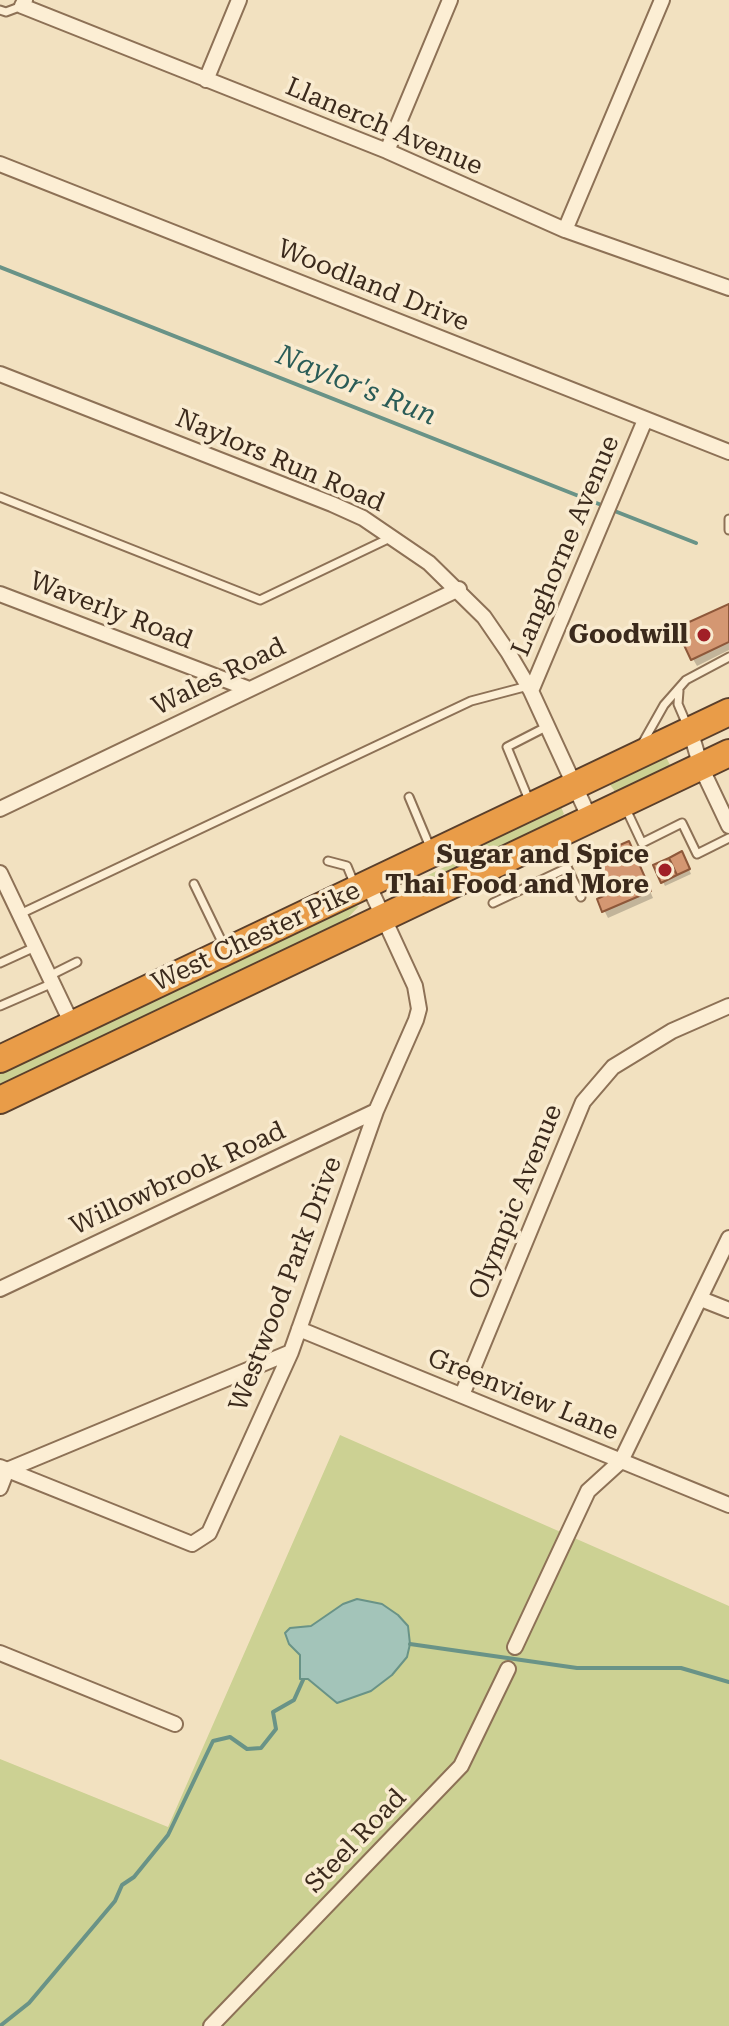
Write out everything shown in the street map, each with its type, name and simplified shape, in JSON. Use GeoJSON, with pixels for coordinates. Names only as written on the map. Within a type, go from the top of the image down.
{"type":"FeatureCollection","features":[{"type":"Feature","properties":{"kind":"highway","name":"West Chester Pike"},"geometry":{"type":"LineString","coordinates":[[0,1059],[729,712]]}},
{"type":"Feature","properties":{"kind":"highway","name":"West Chester Pike"},"geometry":{"type":"LineString","coordinates":[[0,1100],[729,753]]}},
{"type":"Feature","properties":{"kind":"street"},"geometry":{"type":"LineString","coordinates":[[206,80],[239,0]]}},
{"type":"Feature","properties":{"kind":"street"},"geometry":{"type":"LineString","coordinates":[[387,151],[450,0]]}},
{"type":"Feature","properties":{"kind":"street"},"geometry":{"type":"LineString","coordinates":[[565,230],[662,0]]}},
{"type":"Feature","properties":{"kind":"street","name":"Llanerch Avenue"},"geometry":{"type":"LineString","coordinates":[[24,3],[206,80],[387,151],[565,230],[729,288]]}},
{"type":"Feature","properties":{"kind":"street","name":"Woodland Drive"},"geometry":{"type":"LineString","coordinates":[[0,164],[729,452]]}},
{"type":"Feature","properties":{"kind":"street","name":"Naylors Run Road"},"geometry":{"type":"LineString","coordinates":[[0,374],[332,504],[393,536],[459,589],[484,617],[529,689],[590,819]]}},
{"type":"Feature","properties":{"kind":"street","name":"Langhorne Avenue"},"geometry":{"type":"LineString","coordinates":[[529,689],[645,420]]}},
{"type":"Feature","properties":{"kind":"street","name":"Wales Road"},"geometry":{"type":"LineString","coordinates":[[0,809],[459,589]]}},
{"type":"Feature","properties":{"kind":"street","name":"Waverly Road"},"geometry":{"type":"LineString","coordinates":[[0,594],[249,689]]}},
{"type":"Feature","properties":{"kind":"street"},"geometry":{"type":"LineString","coordinates":[[690,730],[701,767],[729,826]]}},
{"type":"Feature","properties":{"kind":"street"},"geometry":{"type":"LineString","coordinates":[[0,873],[72,1024]]}},
{"type":"Feature","properties":{"kind":"street","name":"Westwood Park Drive"},"geometry":{"type":"LineString","coordinates":[[4,1469],[192,1544],[209,1533],[291,1352],[376,1111],[419,1009],[415,986],[383,918],[363,886]]}},
{"type":"Feature","properties":{"kind":"street","name":"Olympic Avenue"},"geometry":{"type":"LineString","coordinates":[[462,1395],[583,1102],[613,1067],[672,1031],[729,1006]]}},
{"type":"Feature","properties":{"kind":"street","name":"Willowbrook Road"},"geometry":{"type":"LineString","coordinates":[[0,1289],[376,1111]]}},
{"type":"Feature","properties":{"kind":"street"},"geometry":{"type":"LineString","coordinates":[[515,1647],[588,1491],[621,1461],[729,1238]]}},
{"type":"Feature","properties":{"kind":"street"},"geometry":{"type":"LineString","coordinates":[[701,1299],[729,1310]]}},
{"type":"Feature","properties":{"kind":"street","name":"Greenview Lane"},"geometry":{"type":"LineString","coordinates":[[299,1329],[729,1505]]}},
{"type":"Feature","properties":{"kind":"street"},"geometry":{"type":"LineString","coordinates":[[0,1488],[4,1469],[291,1352]]}},
{"type":"Feature","properties":{"kind":"street"},"geometry":{"type":"LineString","coordinates":[[0,1653],[175,1724]]}},
{"type":"Feature","properties":{"kind":"street","name":"Steel Road"},"geometry":{"type":"LineString","coordinates":[[211,2026],[461,1766],[508,1669]]}},
{"type":"Feature","properties":{"kind":"lane"},"geometry":{"type":"LineString","coordinates":[[0,10],[6,12],[24,3]]}},
{"type":"Feature","properties":{"kind":"lane"},"geometry":{"type":"LineString","coordinates":[[0,497],[260,600],[393,536]]}},
{"type":"Feature","properties":{"kind":"lane"},"geometry":{"type":"LineString","coordinates":[[729,519],[729,530]]}},
{"type":"Feature","properties":{"kind":"lane"},"geometry":{"type":"LineString","coordinates":[[636,757],[664,705],[692,674],[729,657]]}},
{"type":"Feature","properties":{"kind":"lane"},"geometry":{"type":"LineString","coordinates":[[680,688],[678,704],[690,730]]}},
{"type":"Feature","properties":{"kind":"lane"},"geometry":{"type":"LineString","coordinates":[[20,914],[471,701],[529,689]]}},
{"type":"Feature","properties":{"kind":"lane"},"geometry":{"type":"LineString","coordinates":[[531,806],[507,747],[546,727]]}},
{"type":"Feature","properties":{"kind":"lane"},"geometry":{"type":"LineString","coordinates":[[409,797],[433,853]]}},
{"type":"Feature","properties":{"kind":"lane"},"geometry":{"type":"LineString","coordinates":[[623,804],[642,843],[682,823],[697,854],[729,838]]}},
{"type":"Feature","properties":{"kind":"lane"},"geometry":{"type":"LineString","coordinates":[[553,837],[581,897]]}},
{"type":"Feature","properties":{"kind":"lane"},"geometry":{"type":"LineString","coordinates":[[328,861],[347,866],[363,886]]}},
{"type":"Feature","properties":{"kind":"lane"},"geometry":{"type":"LineString","coordinates":[[493,903],[567,868]]}},
{"type":"Feature","properties":{"kind":"lane"},"geometry":{"type":"LineString","coordinates":[[194,884],[226,951]]}},
{"type":"Feature","properties":{"kind":"lane"},"geometry":{"type":"LineString","coordinates":[[0,963],[35,947]]}},
{"type":"Feature","properties":{"kind":"lane"},"geometry":{"type":"LineString","coordinates":[[0,1006],[77,962]]}},
{"type":"Feature","properties":{"kind":"green space"},"geometry":{"type":"Polygon","coordinates":[[[665,755],[674,773],[615,800],[614,790],[608,782],[665,755]]]}},
{"type":"Feature","properties":{"kind":"green space"},"geometry":{"type":"Polygon","coordinates":[[[561,807],[564,814],[552,823],[396,899],[396,894],[406,886],[467,856],[499,835],[561,807]]]}},
{"type":"Feature","properties":{"kind":"green space"},"geometry":{"type":"Polygon","coordinates":[[[359,906],[345,921],[0,1094],[0,1071],[341,908],[359,906]]]}},
{"type":"Feature","properties":{"kind":"green space"},"geometry":{"type":"Polygon","coordinates":[[[340,1435],[729,1606],[729,2026],[0,2026],[0,1759],[168,1827],[340,1435]]]}},
{"type":"Feature","properties":{"kind":"water"},"geometry":{"type":"Polygon","coordinates":[[[357,1599],[382,1604],[398,1615],[408,1626],[410,1644],[407,1657],[392,1675],[371,1691],[337,1703],[308,1679],[300,1679],[300,1655],[289,1644],[285,1633],[290,1628],[311,1626],[343,1604],[357,1599]]]}},
{"type":"Feature","properties":{"kind":"building","name":"Goodwill"},"geometry":{"type":"Polygon","coordinates":[[[729,604],[729,642],[691,660],[676,628],[729,604]]]}},
{"type":"Feature","properties":{"kind":"building"},"geometry":{"type":"Polygon","coordinates":[[[629,841],[651,891],[602,912],[597,899],[614,891],[609,880],[600,884],[588,859],[629,841]]]}},
{"type":"Feature","properties":{"kind":"building"},"geometry":{"type":"Polygon","coordinates":[[[682,851],[690,869],[677,875],[669,858],[682,851]]]}},
{"type":"Feature","properties":{"kind":"building","name":"Sugar and Spice Thai Food and More"},"geometry":{"type":"Polygon","coordinates":[[[669,858],[677,875],[661,883],[653,865],[669,858]]]}},
{"type":"Feature","properties":{"kind":"waterway","name":"Naylor's Run"},"geometry":{"type":"LineString","coordinates":[[0,267],[604,506]]}},
{"type":"Feature","properties":{"kind":"waterway","name":"Naylor's Run"},"geometry":{"type":"LineString","coordinates":[[612,510],[696,543]]}},
{"type":"Feature","properties":{"kind":"waterway"},"geometry":{"type":"LineString","coordinates":[[410,1644],[577,1668],[681,1668],[729,1682]]}},
{"type":"Feature","properties":{"kind":"waterway"},"geometry":{"type":"LineString","coordinates":[[0,2026],[29,2003],[115,1901],[122,1885],[134,1877],[168,1835],[213,1741],[230,1737],[247,1749],[261,1748],[276,1729],[273,1712],[294,1700],[303,1680]]}},
{"type":"Feature","properties":{"kind":"place","name":"Goodwill"},"geometry":{"type":"Point","coordinates":[704,635]}},
{"type":"Feature","properties":{"kind":"place","name":"Sugar and Spice Thai Food and More"},"geometry":{"type":"Point","coordinates":[665,870]}}]}
